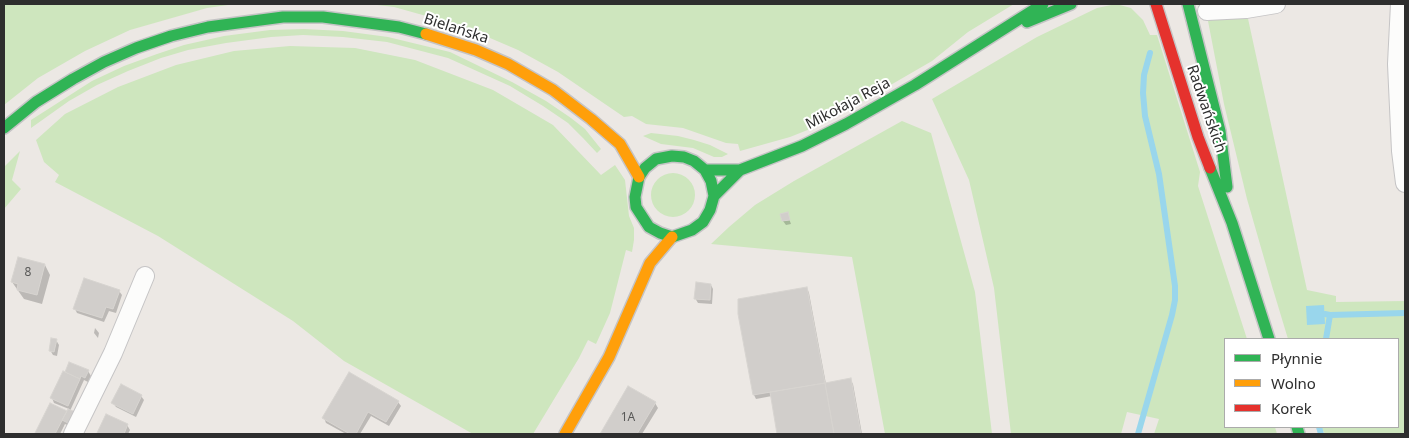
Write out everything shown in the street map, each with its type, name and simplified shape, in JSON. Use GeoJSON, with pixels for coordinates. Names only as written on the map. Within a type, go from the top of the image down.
{"type":"FeatureCollection","features":[{"type":"Feature","properties":{"kind":"street","name":"Mikołaja Reja"},"geometry":{"type":"LineString","coordinates":[[705,170],[740,170],[802,146],[846,124],[915,85],[1043,4]]}},
{"type":"Feature","properties":{"kind":"street","name":"Mikołaja Reja"},"geometry":{"type":"LineString","coordinates":[[995,35],[1071,4]]}},
{"type":"Feature","properties":{"kind":"street","name":"Radwańskich"},"geometry":{"type":"LineString","coordinates":[[1156,4],[1198,137],[1232,223],[1269,338]]}},
{"type":"Feature","properties":{"kind":"street","name":"Radwańskich"},"geometry":{"type":"LineString","coordinates":[[1188,4],[1220,132],[1232,223]]}},
{"type":"Feature","properties":{"kind":"street"},"geometry":{"type":"LineString","coordinates":[[1207,12],[1246,9],[1276,4]]}},
{"type":"Feature","properties":{"kind":"street"},"geometry":{"type":"LineString","coordinates":[[1400,4],[1397,73],[1401,151],[1405,183]]}},
{"type":"Feature","properties":{"kind":"street","name":"Bielańska"},"geometry":{"type":"LineString","coordinates":[[4,128],[36,102],[73,79],[104,62],[136,48],[171,36],[208,27],[283,17],[323,17],[399,27],[476,50],[508,64],[553,90],[620,144],[639,178]]}},
{"type":"Feature","properties":{"kind":"street"},"geometry":{"type":"LineString","coordinates":[[565,434],[608,357],[650,263],[672,237],[692,230],[703,222],[710,210],[714,196],[711,181],[705,170],[694,161],[672,156],[647,155],[620,144]]}},
{"type":"Feature","properties":{"kind":"street"},"geometry":{"type":"LineString","coordinates":[[647,155],[646,168],[639,178],[635,197],[636,206],[650,236],[650,263]]}},
{"type":"Feature","properties":{"kind":"street"},"geometry":{"type":"LineString","coordinates":[[714,196],[740,170]]}},
{"type":"Feature","properties":{"kind":"street"},"geometry":{"type":"LineString","coordinates":[[650,236],[660,233],[672,237]]}},
{"type":"Feature","properties":{"kind":"street"},"geometry":{"type":"LineString","coordinates":[[73,434],[113,354],[145,276]]}},
{"type":"Feature","properties":{"kind":"green space"},"geometry":{"type":"Polygon","coordinates":[[[4,4],[235,4],[207,8],[130,30],[85,51],[38,78],[4,105],[4,4]]]}},
{"type":"Feature","properties":{"kind":"green space"},"geometry":{"type":"Polygon","coordinates":[[[369,4],[1014,4],[968,32],[932,61],[825,123],[790,137],[740,151],[738,144],[726,143],[683,128],[646,124],[632,116],[624,117],[558,72],[518,50],[462,26],[394,7],[369,4]]]}},
{"type":"Feature","properties":{"kind":"green space"},"geometry":{"type":"Polygon","coordinates":[[[1116,4],[1131,8],[1143,20],[1150,35],[1157,35],[1200,172],[1198,186],[1247,338],[1224,338],[1224,428],[1275,428],[1277,434],[1154,434],[1159,419],[1127,412],[1121,434],[1011,434],[994,288],[969,180],[932,99],[1037,37],[1097,8],[1116,4]]]}},
{"type":"Feature","properties":{"kind":"green space"},"geometry":{"type":"Polygon","coordinates":[[[1247,14],[1307,290],[1336,296],[1336,302],[1405,301],[1405,434],[1325,434],[1322,428],[1399,428],[1399,338],[1288,338],[1247,199],[1224,104],[1208,21],[1214,17],[1247,14]]]}},
{"type":"Feature","properties":{"kind":"green space"},"geometry":{"type":"Polygon","coordinates":[[[270,30],[343,31],[388,37],[450,52],[546,101],[585,129],[601,149],[597,153],[568,123],[510,86],[448,58],[387,42],[303,35],[226,43],[188,50],[161,58],[97,85],[69,101],[31,128],[31,120],[92,81],[124,66],[157,54],[184,45],[224,36],[270,30]]]}},
{"type":"Feature","properties":{"kind":"green space"},"geometry":{"type":"Polygon","coordinates":[[[290,46],[355,48],[415,60],[493,90],[553,125],[601,175],[615,165],[625,180],[629,216],[634,228],[634,240],[632,252],[626,250],[610,313],[596,344],[588,340],[533,434],[473,434],[344,361],[293,321],[158,236],[55,182],[59,175],[44,162],[36,140],[65,114],[118,87],[176,65],[234,51],[290,46]]]}},
{"type":"Feature","properties":{"kind":"green space"},"geometry":{"type":"Polygon","coordinates":[[[902,121],[931,133],[975,292],[992,434],[885,434],[852,257],[711,244],[755,205],[902,121]]]}},
{"type":"Feature","properties":{"kind":"green space"},"geometry":{"type":"Polygon","coordinates":[[[651,133],[694,140],[728,154],[722,157],[714,157],[693,148],[661,144],[643,136],[651,133]]]}},
{"type":"Feature","properties":{"kind":"green space"},"geometry":{"type":"Polygon","coordinates":[[[20,151],[12,180],[21,189],[4,209],[4,167],[20,151]]]}},
{"type":"Feature","properties":{"kind":"green space"},"geometry":{"type":"Polygon","coordinates":[[[673,173],[685,177],[691,183],[695,195],[691,207],[685,213],[673,217],[661,213],[655,207],[651,195],[655,183],[661,177],[673,173]]]}},
{"type":"Feature","properties":{"kind":"water"},"geometry":{"type":"Polygon","coordinates":[[[1324,305],[1325,324],[1307,325],[1306,306],[1324,305]]]}},
{"type":"Feature","properties":{"kind":"building"},"geometry":{"type":"Polygon","coordinates":[[[788,212],[790,220],[782,221],[780,214],[788,212]]]}},
{"type":"Feature","properties":{"kind":"building"},"geometry":{"type":"Polygon","coordinates":[[[18,257],[45,264],[37,295],[17,290],[18,284],[11,282],[18,257]]]}},
{"type":"Feature","properties":{"kind":"building"},"geometry":{"type":"Polygon","coordinates":[[[84,278],[120,290],[113,309],[106,307],[102,318],[73,309],[84,278]]]}},
{"type":"Feature","properties":{"kind":"building"},"geometry":{"type":"Polygon","coordinates":[[[696,282],[711,284],[710,300],[694,299],[696,282]]]}},
{"type":"Feature","properties":{"kind":"building"},"geometry":{"type":"Polygon","coordinates":[[[807,287],[825,383],[753,395],[738,314],[738,299],[807,287]]]}},
{"type":"Feature","properties":{"kind":"building"},"geometry":{"type":"Polygon","coordinates":[[[51,338],[57,339],[54,352],[49,351],[51,338]]]}},
{"type":"Feature","properties":{"kind":"building"},"geometry":{"type":"Polygon","coordinates":[[[69,362],[89,370],[85,378],[81,376],[80,379],[65,372],[69,362]]]}},
{"type":"Feature","properties":{"kind":"building"},"geometry":{"type":"Polygon","coordinates":[[[63,371],[80,379],[68,406],[50,398],[63,371]]]}},
{"type":"Feature","properties":{"kind":"building"},"geometry":{"type":"Polygon","coordinates":[[[349,372],[399,401],[386,422],[368,412],[356,434],[350,434],[322,418],[349,372]]]}},
{"type":"Feature","properties":{"kind":"building"},"geometry":{"type":"Polygon","coordinates":[[[851,378],[861,434],[834,434],[825,383],[851,378]]]}},
{"type":"Feature","properties":{"kind":"building"},"geometry":{"type":"Polygon","coordinates":[[[825,383],[834,434],[777,434],[770,392],[825,383]]]}},
{"type":"Feature","properties":{"kind":"building"},"geometry":{"type":"Polygon","coordinates":[[[121,384],[142,395],[133,414],[111,403],[121,384]]]}},
{"type":"Feature","properties":{"kind":"building"},"geometry":{"type":"Polygon","coordinates":[[[628,386],[656,402],[637,434],[600,434],[628,386]]]}},
{"type":"Feature","properties":{"kind":"building"},"geometry":{"type":"Polygon","coordinates":[[[50,403],[67,411],[55,434],[37,434],[35,433],[50,403]]]}},
{"type":"Feature","properties":{"kind":"building"},"geometry":{"type":"Polygon","coordinates":[[[68,409],[78,413],[72,425],[62,420],[68,409]]]}},
{"type":"Feature","properties":{"kind":"building"},"geometry":{"type":"Polygon","coordinates":[[[106,414],[128,424],[124,434],[97,433],[106,414]]]}},
{"type":"Feature","properties":{"kind":"waterway"},"geometry":{"type":"LineString","coordinates":[[1138,434],[1175,300],[1175,286],[1159,174],[1145,116],[1144,75],[1150,53]]}},
{"type":"Feature","properties":{"kind":"waterway"},"geometry":{"type":"LineString","coordinates":[[1330,315],[1405,313]]}},
{"type":"Feature","properties":{"kind":"waterway"},"geometry":{"type":"LineString","coordinates":[[1325,314],[1330,315],[1326,338]]}},
{"type":"Feature","properties":{"kind":"waterway"},"geometry":{"type":"LineString","coordinates":[[1319,428],[1321,434]]}},
{"type":"Feature","properties":{"kind":"traffic: fast"},"geometry":{"type":"LineString","coordinates":[[705,170],[740,170],[802,146],[846,124],[915,85],[1043,4]]}},
{"type":"Feature","properties":{"kind":"traffic: fast"},"geometry":{"type":"LineString","coordinates":[[1027,22],[1071,4]]}},
{"type":"Feature","properties":{"kind":"traffic: fast"},"geometry":{"type":"LineString","coordinates":[[1188,4],[1220,131],[1227,187]]}},
{"type":"Feature","properties":{"kind":"traffic: fast"},"geometry":{"type":"LineString","coordinates":[[4,128],[36,102],[104,62],[171,36],[208,27],[283,17],[323,17],[399,27],[426,34]]}},
{"type":"Feature","properties":{"kind":"traffic: fast"},"geometry":{"type":"LineString","coordinates":[[714,196],[711,181],[705,170],[694,161],[684,157],[672,156],[656,159],[645,168],[639,177],[635,197],[636,207],[649,227],[672,237],[692,230],[703,222],[710,210],[714,196],[740,170]]}},
{"type":"Feature","properties":{"kind":"traffic: fast"},"geometry":{"type":"LineString","coordinates":[[1210,168],[1232,223],[1269,338]]}},
{"type":"Feature","properties":{"kind":"traffic: fast"},"geometry":{"type":"LineString","coordinates":[[1297,428],[1299,434]]}},
{"type":"Feature","properties":{"kind":"traffic: slow"},"geometry":{"type":"LineString","coordinates":[[426,34],[476,50],[508,64],[553,90],[620,144],[639,177]]}},
{"type":"Feature","properties":{"kind":"traffic: slow"},"geometry":{"type":"LineString","coordinates":[[565,434],[609,357],[650,263],[672,237]]}},
{"type":"Feature","properties":{"kind":"traffic: jam"},"geometry":{"type":"LineString","coordinates":[[1156,4],[1198,137],[1210,168]]}}]}
